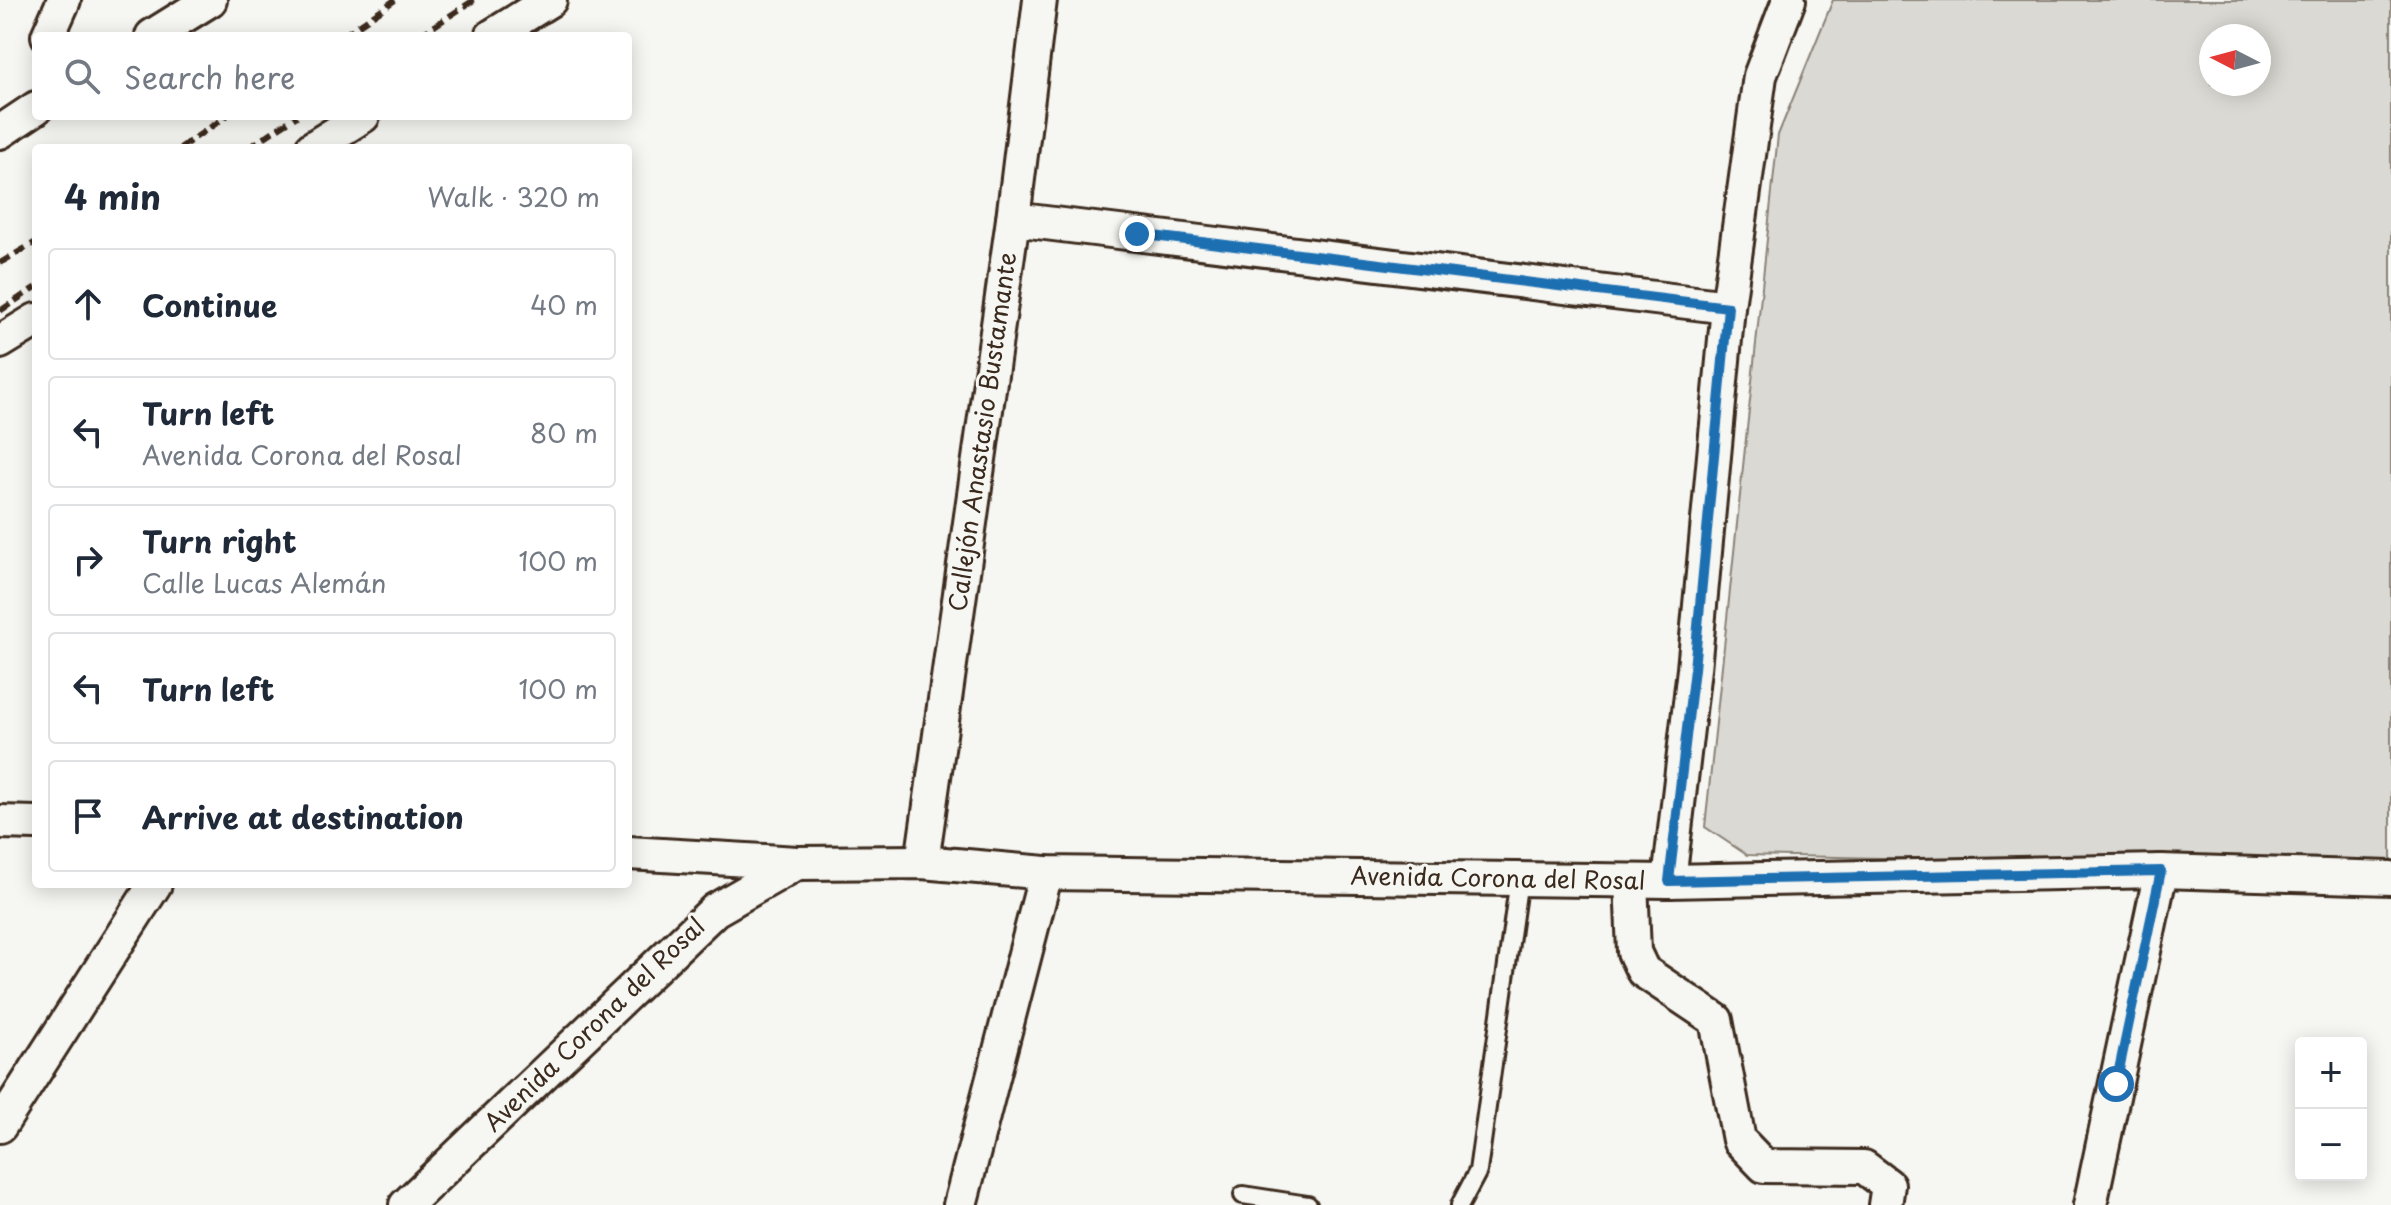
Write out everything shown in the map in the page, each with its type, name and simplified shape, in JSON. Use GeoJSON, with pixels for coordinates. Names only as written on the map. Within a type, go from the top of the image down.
{"type":"FeatureCollection","features":[{"type":"Feature","properties":{"kind":"street"},"geometry":{"type":"LineString","coordinates":[[50,32],[64,0]]}},
{"type":"Feature","properties":{"kind":"street"},"geometry":{"type":"LineString","coordinates":[[158,32],[210,0]]}},
{"type":"Feature","properties":{"kind":"street"},"geometry":{"type":"LineString","coordinates":[[498,32],[550,0]]}},
{"type":"Feature","properties":{"kind":"street","name":"Callejón Anastasio Bustamante"},"geometry":{"type":"LineString","coordinates":[[922,862],[1013,219],[1040,0]]}},
{"type":"Feature","properties":{"kind":"street"},"geometry":{"type":"LineString","coordinates":[[1669,881],[1694,669],[1728,307],[1768,0]]}},
{"type":"Feature","properties":{"kind":"street"},"geometry":{"type":"LineString","coordinates":[[1760,76],[1789,0]]}},
{"type":"Feature","properties":{"kind":"street"},"geometry":{"type":"LineString","coordinates":[[2,130],[32,111]]}},
{"type":"Feature","properties":{"kind":"street"},"geometry":{"type":"LineString","coordinates":[[318,144],[357,120]]}},
{"type":"Feature","properties":{"kind":"street"},"geometry":{"type":"LineString","coordinates":[[1013,219],[1728,307]]}},
{"type":"Feature","properties":{"kind":"street"},"geometry":{"type":"LineString","coordinates":[[0,342],[32,322]]}},
{"type":"Feature","properties":{"kind":"street"},"geometry":{"type":"LineString","coordinates":[[0,822],[32,823]]}},
{"type":"Feature","properties":{"kind":"street","name":"Avenida Corona del Rosal"},"geometry":{"type":"LineString","coordinates":[[632,853],[797,863],[922,862],[1046,873],[1669,881],[2161,871],[2391,878]]}},
{"type":"Feature","properties":{"kind":"street","name":"Avenida Corona del Rosal"},"geometry":{"type":"LineString","coordinates":[[406,1205],[715,910],[797,863]]}},
{"type":"Feature","properties":{"kind":"street"},"geometry":{"type":"LineString","coordinates":[[2090,1205],[2161,871]]}},
{"type":"Feature","properties":{"kind":"street"},"geometry":{"type":"LineString","coordinates":[[960,1205],[1046,873]]}},
{"type":"Feature","properties":{"kind":"street"},"geometry":{"type":"LineString","coordinates":[[1631,881],[1634,952],[1643,971],[1716,1020],[1739,1140],[1764,1166],[1864,1167],[1888,1185],[1885,1205]]}},
{"type":"Feature","properties":{"kind":"street"},"geometry":{"type":"LineString","coordinates":[[0,1126],[152,888]]}},
{"type":"Feature","properties":{"kind":"lane"},"geometry":{"type":"LineString","coordinates":[[1460,1205],[1478,1171],[1519,879]]}},
{"type":"Feature","properties":{"kind":"lane"},"geometry":{"type":"LineString","coordinates":[[1243,1195],[1308,1205]]}},
{"type":"Feature","properties":{"kind":"shaded area"},"geometry":{"type":"Polygon","coordinates":[[[1833,0],[2391,0],[2391,860],[2157,864],[1747,855],[1705,827],[1778,135],[1833,0]]]}},
{"type":"Feature","properties":{"kind":"railway"},"geometry":{"type":"LineString","coordinates":[[349,32],[395,0]]}},
{"type":"Feature","properties":{"kind":"railway"},"geometry":{"type":"LineString","coordinates":[[425,32],[474,0]]}},
{"type":"Feature","properties":{"kind":"railway"},"geometry":{"type":"LineString","coordinates":[[186,144],[221,120]]}},
{"type":"Feature","properties":{"kind":"railway"},"geometry":{"type":"LineString","coordinates":[[254,144],[291,120]]}},
{"type":"Feature","properties":{"kind":"railway"},"geometry":{"type":"LineString","coordinates":[[0,263],[32,244]]}},
{"type":"Feature","properties":{"kind":"railway"},"geometry":{"type":"LineString","coordinates":[[0,311],[32,290]]}},
{"type":"Feature","properties":{"kind":"route"},"geometry":{"type":"LineString","coordinates":[[1137,234],[1728,307],[1694,669],[1669,881],[2161,871],[2116,1084]]}}]}
